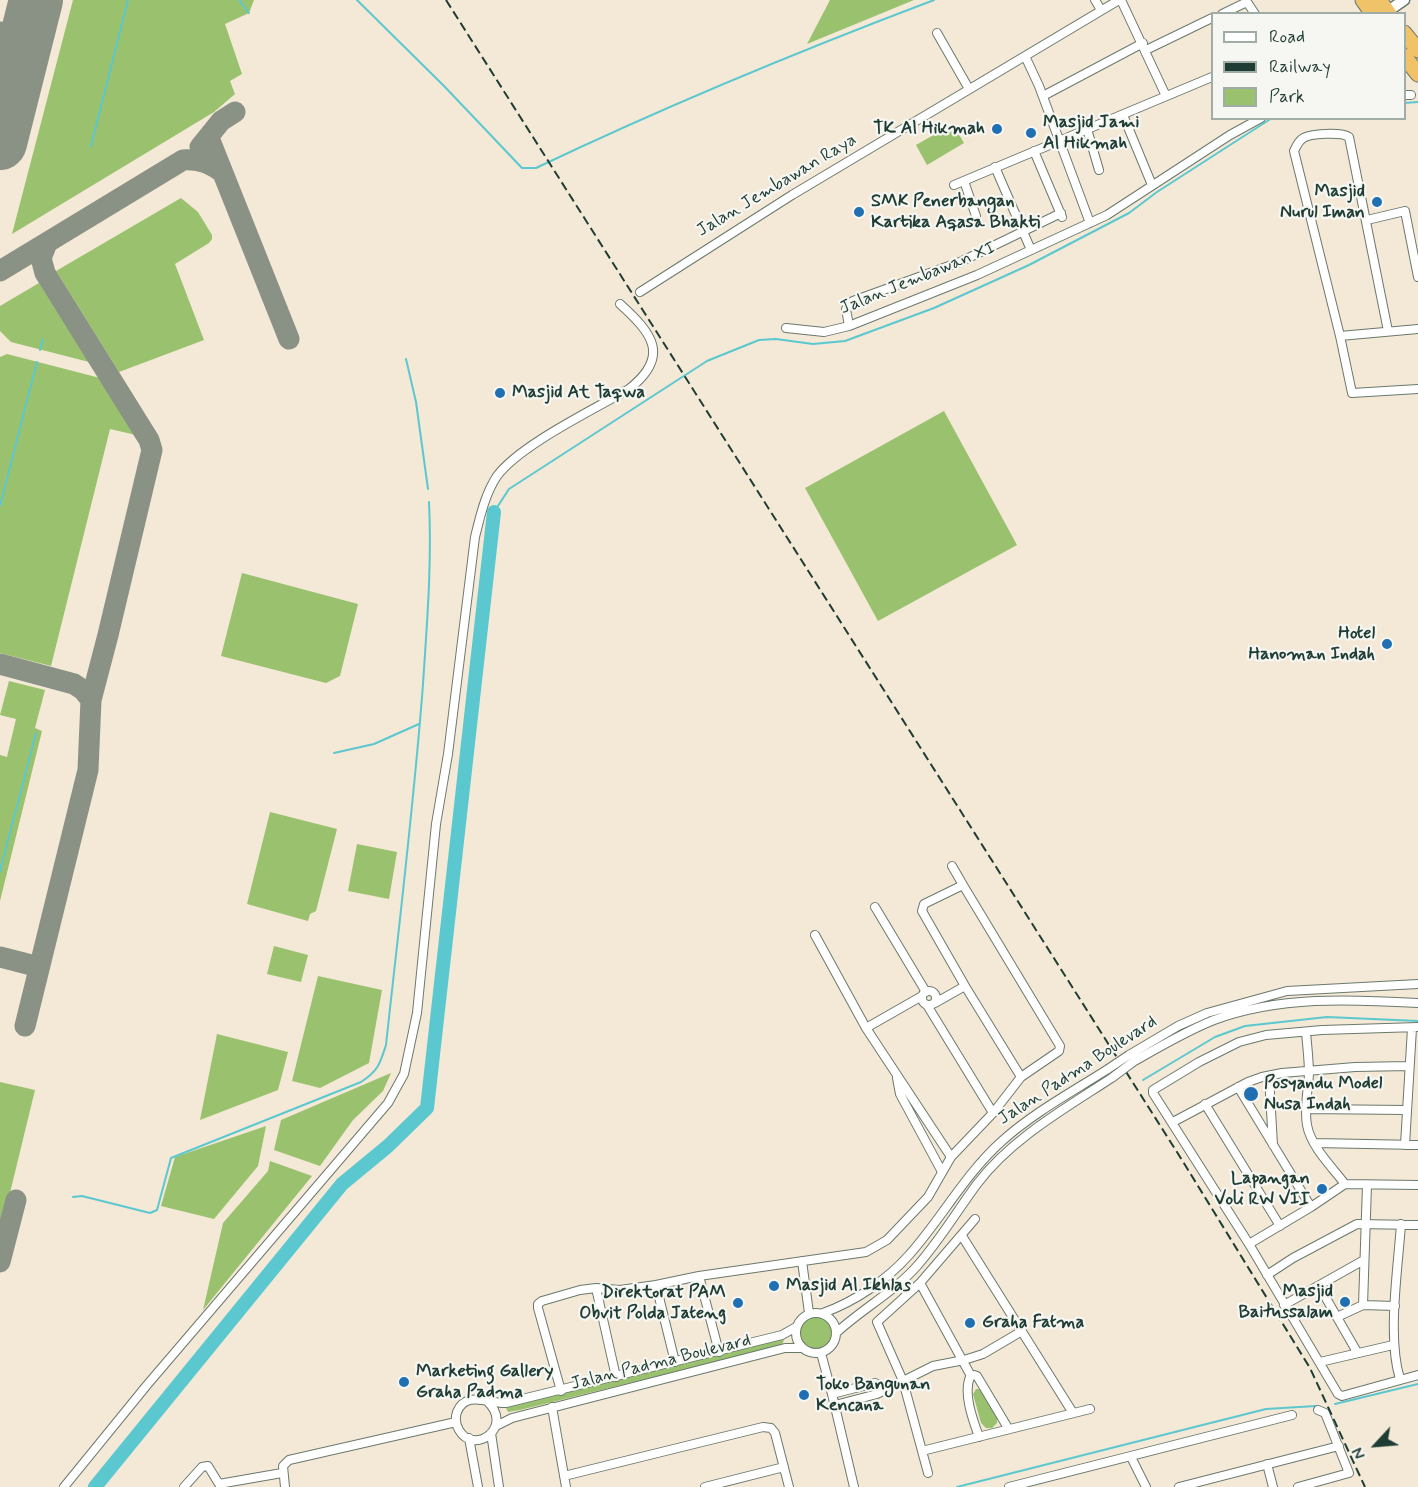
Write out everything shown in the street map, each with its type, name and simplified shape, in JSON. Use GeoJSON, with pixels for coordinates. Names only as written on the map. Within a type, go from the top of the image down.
{"type":"FeatureCollection","features":[{"type":"Feature","properties":{"kind":"highway"},"geometry":{"type":"LineString","coordinates":[[1363,0],[1382,10]]}},
{"type":"Feature","properties":{"kind":"highway"},"geometry":{"type":"LineString","coordinates":[[1406,35],[1418,50]]}},
{"type":"Feature","properties":{"kind":"highway"},"geometry":{"type":"LineString","coordinates":[[1406,59],[1418,74]]}},
{"type":"Feature","properties":{"kind":"street"},"geometry":{"type":"LineString","coordinates":[[1095,0],[1101,10]]}},
{"type":"Feature","properties":{"kind":"street"},"geometry":{"type":"LineString","coordinates":[[1120,0],[1166,96]]}},
{"type":"Feature","properties":{"kind":"street","name":"Jalan Jembawan Raya"},"geometry":{"type":"LineString","coordinates":[[640,292],[764,212],[1120,0]]}},
{"type":"Feature","properties":{"kind":"street"},"geometry":{"type":"LineString","coordinates":[[1382,10],[1404,0]]}},
{"type":"Feature","properties":{"kind":"street"},"geometry":{"type":"LineString","coordinates":[[1226,12],[1246,2]]}},
{"type":"Feature","properties":{"kind":"street"},"geometry":{"type":"LineString","coordinates":[[1043,96],[1144,46],[1211,18]]}},
{"type":"Feature","properties":{"kind":"street"},"geometry":{"type":"LineString","coordinates":[[937,33],[969,89]]}},
{"type":"Feature","properties":{"kind":"street"},"geometry":{"type":"LineString","coordinates":[[1025,56],[1043,96],[1090,223]]}},
{"type":"Feature","properties":{"kind":"street"},"geometry":{"type":"LineString","coordinates":[[954,185],[1211,77]]}},
{"type":"Feature","properties":{"kind":"street"},"geometry":{"type":"LineString","coordinates":[[1123,115],[1152,185]]}},
{"type":"Feature","properties":{"kind":"street","name":"Jalan Jembawan XI"},"geometry":{"type":"LineString","coordinates":[[786,328],[824,332],[849,326],[968,278],[1107,215],[1230,135],[1257,120]]}},
{"type":"Feature","properties":{"kind":"street"},"geometry":{"type":"LineString","coordinates":[[1087,129],[1099,170]]}},
{"type":"Feature","properties":{"kind":"street"},"geometry":{"type":"LineString","coordinates":[[1388,331],[1351,140],[1347,135],[1303,138],[1295,148],[1295,156],[1352,393],[1418,389]]}},
{"type":"Feature","properties":{"kind":"street"},"geometry":{"type":"LineString","coordinates":[[849,326],[846,309],[853,301],[960,262],[1062,215],[1034,151]]}},
{"type":"Feature","properties":{"kind":"street"},"geometry":{"type":"LineString","coordinates":[[995,167],[1031,250]]}},
{"type":"Feature","properties":{"kind":"street"},"geometry":{"type":"LineString","coordinates":[[964,180],[976,216]]}},
{"type":"Feature","properties":{"kind":"street"},"geometry":{"type":"LineString","coordinates":[[1367,220],[1405,210],[1418,278]]}},
{"type":"Feature","properties":{"kind":"street"},"geometry":{"type":"LineString","coordinates":[[64,1487],[147,1385],[388,1103],[398,1088],[404,1074],[417,1013],[436,824],[448,754],[475,537],[482,510],[492,485],[505,467],[540,440],[629,389],[639,381],[648,368],[653,358],[650,338],[634,317],[620,304]]}},
{"type":"Feature","properties":{"kind":"street"},"geometry":{"type":"LineString","coordinates":[[1340,336],[1418,329]]}},
{"type":"Feature","properties":{"kind":"street"},"geometry":{"type":"LineString","coordinates":[[561,1391],[538,1304],[542,1301],[580,1290],[596,1288],[620,1290],[656,1285],[699,1276],[866,1252],[876,1248],[887,1240],[928,1197],[941,1170],[951,1157],[993,1113],[1021,1077],[1059,1051],[1060,1046],[952,866]]}},
{"type":"Feature","properties":{"kind":"street"},"geometry":{"type":"LineString","coordinates":[[963,885],[933,899],[922,908],[965,986],[1021,1077]]}},
{"type":"Feature","properties":{"kind":"street"},"geometry":{"type":"LineString","coordinates":[[875,907],[924,994],[923,1002],[931,1004],[965,986]]}},
{"type":"Feature","properties":{"kind":"street"},"geometry":{"type":"LineString","coordinates":[[815,935],[866,1028],[951,1157]]}},
{"type":"Feature","properties":{"kind":"street","name":"Jalan Padma Boulevard"},"geometry":{"type":"LineString","coordinates":[[837,1334],[916,1267],[940,1238],[977,1183],[1006,1153],[1037,1127],[1178,1026],[1207,1013],[1287,991],[1418,984]]}},
{"type":"Feature","properties":{"kind":"street"},"geometry":{"type":"LineString","coordinates":[[1381,987],[1382,1001]]}},
{"type":"Feature","properties":{"kind":"street"},"geometry":{"type":"LineString","coordinates":[[866,1028],[924,994],[934,993],[936,998],[931,1004]]}},
{"type":"Feature","properties":{"kind":"street","name":"Jalan Padma Boulevard"},"geometry":{"type":"LineString","coordinates":[[1131,1058],[1213,1021],[1250,1009],[1285,1002],[1418,1003]]}},
{"type":"Feature","properties":{"kind":"street"},"geometry":{"type":"LineString","coordinates":[[931,1004],[993,1113]]}},
{"type":"Feature","properties":{"kind":"street"},"geometry":{"type":"LineString","coordinates":[[1405,1145],[1409,1066],[1415,1028],[1266,1035],[1239,1042],[1199,1062],[1156,1086],[1153,1090],[1249,1244],[1338,1394],[1342,1396],[1418,1375]]}},
{"type":"Feature","properties":{"kind":"street"},"geometry":{"type":"LineString","coordinates":[[1306,1032],[1309,1071],[1307,1127],[1315,1143],[1345,1184]]}},
{"type":"Feature","properties":{"kind":"street"},"geometry":{"type":"LineString","coordinates":[[1173,1122],[1248,1082],[1269,1076],[1355,1066],[1409,1066]]}},
{"type":"Feature","properties":{"kind":"street","name":"Jalan Padma Boulevard"},"geometry":{"type":"LineString","coordinates":[[823,1313],[840,1307],[896,1268],[910,1254],[969,1174],[1002,1141],[1029,1119],[1111,1073]]}},
{"type":"Feature","properties":{"kind":"street"},"geometry":{"type":"LineString","coordinates":[[897,1075],[900,1094],[941,1170]]}},
{"type":"Feature","properties":{"kind":"street"},"geometry":{"type":"LineString","coordinates":[[1269,1076],[1273,1145]]}},
{"type":"Feature","properties":{"kind":"street"},"geometry":{"type":"LineString","coordinates":[[1238,1087],[1311,1208]]}},
{"type":"Feature","properties":{"kind":"street"},"geometry":{"type":"LineString","coordinates":[[1205,1104],[1280,1226]]}},
{"type":"Feature","properties":{"kind":"street"},"geometry":{"type":"LineString","coordinates":[[1306,1109],[1407,1110]]}},
{"type":"Feature","properties":{"kind":"street"},"geometry":{"type":"LineString","coordinates":[[1315,1143],[1418,1145]]}},
{"type":"Feature","properties":{"kind":"street"},"geometry":{"type":"LineString","coordinates":[[1249,1244],[1311,1208],[1345,1184],[1418,1185]]}},
{"type":"Feature","properties":{"kind":"street"},"geometry":{"type":"LineString","coordinates":[[1363,1305],[1368,1185]]}},
{"type":"Feature","properties":{"kind":"street"},"geometry":{"type":"LineString","coordinates":[[928,1473],[903,1381],[876,1325],[879,1318],[920,1283],[975,1219]]}},
{"type":"Feature","properties":{"kind":"street"},"geometry":{"type":"LineString","coordinates":[[1267,1275],[1357,1224],[1418,1225]]}},
{"type":"Feature","properties":{"kind":"street"},"geometry":{"type":"LineString","coordinates":[[1400,1379],[1394,1345],[1401,1224]]}},
{"type":"Feature","properties":{"kind":"street"},"geometry":{"type":"LineString","coordinates":[[962,1236],[1073,1413]]}},
{"type":"Feature","properties":{"kind":"street"},"geometry":{"type":"LineString","coordinates":[[1284,1305],[1364,1260]]}},
{"type":"Feature","properties":{"kind":"street"},"geometry":{"type":"LineString","coordinates":[[802,1261],[809,1313]]}},
{"type":"Feature","properties":{"kind":"street"},"geometry":{"type":"LineString","coordinates":[[699,1276],[719,1352]]}},
{"type":"Feature","properties":{"kind":"street"},"geometry":{"type":"LineString","coordinates":[[920,1283],[972,1376]]}},
{"type":"Feature","properties":{"kind":"street"},"geometry":{"type":"LineString","coordinates":[[656,1285],[675,1362]]}},
{"type":"Feature","properties":{"kind":"street"},"geometry":{"type":"LineString","coordinates":[[1319,1286],[1357,1352]]}},
{"type":"Feature","properties":{"kind":"street"},"geometry":{"type":"LineString","coordinates":[[596,1288],[616,1377]]}},
{"type":"Feature","properties":{"kind":"street"},"geometry":{"type":"LineString","coordinates":[[1337,1317],[1363,1305],[1395,1306]]}},
{"type":"Feature","properties":{"kind":"street"},"geometry":{"type":"LineString","coordinates":[[809,1313],[823,1313],[833,1321],[837,1334],[832,1346],[821,1353],[802,1348],[795,1334],[799,1321],[809,1313]]}},
{"type":"Feature","properties":{"kind":"street","name":"Jalan Padma Boulevard"},"geometry":{"type":"LineString","coordinates":[[487,1401],[506,1403],[561,1391],[782,1335],[796,1327]]}},
{"type":"Feature","properties":{"kind":"street"},"geometry":{"type":"LineString","coordinates":[[835,1405],[877,1394],[933,1366],[983,1354],[1022,1331]]}},
{"type":"Feature","properties":{"kind":"street"},"geometry":{"type":"LineString","coordinates":[[1320,1362],[1394,1345]]}},
{"type":"Feature","properties":{"kind":"street","name":"Jalan Padma Boulevard"},"geometry":{"type":"LineString","coordinates":[[494,1430],[512,1418],[552,1407],[785,1348],[802,1348]]}},
{"type":"Feature","properties":{"kind":"street"},"geometry":{"type":"LineString","coordinates":[[821,1353],[854,1487]]}},
{"type":"Feature","properties":{"kind":"street"},"geometry":{"type":"LineString","coordinates":[[972,1376],[977,1376],[1008,1428]]}},
{"type":"Feature","properties":{"kind":"street"},"geometry":{"type":"LineString","coordinates":[[972,1376],[968,1382],[971,1409],[979,1437]]}},
{"type":"Feature","properties":{"kind":"street"},"geometry":{"type":"LineString","coordinates":[[832,1394],[875,1383],[887,1388]]}},
{"type":"Feature","properties":{"kind":"street"},"geometry":{"type":"LineString","coordinates":[[861,1387],[864,1398]]}},
{"type":"Feature","properties":{"kind":"street"},"geometry":{"type":"LineString","coordinates":[[494,1430],[481,1439],[463,1435],[456,1422],[456,1416],[462,1404],[474,1398],[487,1401],[496,1412],[494,1430],[499,1487]]}},
{"type":"Feature","properties":{"kind":"street"},"geometry":{"type":"LineString","coordinates":[[552,1407],[566,1487]]}},
{"type":"Feature","properties":{"kind":"street"},"geometry":{"type":"LineString","coordinates":[[922,1451],[1090,1409]]}},
{"type":"Feature","properties":{"kind":"street"},"geometry":{"type":"LineString","coordinates":[[1299,1487],[1349,1473],[1325,1413],[1318,1410]]}},
{"type":"Feature","properties":{"kind":"street"},"geometry":{"type":"LineString","coordinates":[[1010,1487],[1292,1414]]}},
{"type":"Feature","properties":{"kind":"street"},"geometry":{"type":"LineString","coordinates":[[285,1487],[283,1466],[289,1460],[456,1422]]}},
{"type":"Feature","properties":{"kind":"street"},"geometry":{"type":"LineString","coordinates":[[564,1476],[763,1427],[771,1428],[775,1433],[789,1487]]}},
{"type":"Feature","properties":{"kind":"street"},"geometry":{"type":"LineString","coordinates":[[469,1438],[478,1487]]}},
{"type":"Feature","properties":{"kind":"street"},"geometry":{"type":"LineString","coordinates":[[1179,1487],[1339,1446]]}},
{"type":"Feature","properties":{"kind":"street"},"geometry":{"type":"LineString","coordinates":[[1131,1457],[1146,1487]]}},
{"type":"Feature","properties":{"kind":"street"},"geometry":{"type":"LineString","coordinates":[[1267,1464],[1273,1487]]}},
{"type":"Feature","properties":{"kind":"street"},"geometry":{"type":"LineString","coordinates":[[184,1487],[202,1467],[208,1466],[220,1486],[282,1473]]}},
{"type":"Feature","properties":{"kind":"street"},"geometry":{"type":"LineString","coordinates":[[705,1487],[784,1467]]}},
{"type":"Feature","properties":{"kind":"green space"},"geometry":{"type":"Polygon","coordinates":[[[73,0],[254,0],[249,13],[225,24],[242,74],[230,81],[235,94],[214,112],[12,234],[73,0]]]}},
{"type":"Feature","properties":{"kind":"green space"},"geometry":{"type":"Polygon","coordinates":[[[830,0],[914,0],[807,44],[830,0]]]}},
{"type":"Feature","properties":{"kind":"green space"},"geometry":{"type":"Polygon","coordinates":[[[953,124],[964,143],[927,165],[916,145],[953,124]]]}},
{"type":"Feature","properties":{"kind":"green space"},"geometry":{"type":"Polygon","coordinates":[[[181,198],[198,212],[212,235],[209,243],[175,264],[204,340],[119,372],[56,271],[181,198]]]}},
{"type":"Feature","properties":{"kind":"green space"},"geometry":{"type":"Polygon","coordinates":[[[39,283],[89,362],[11,342],[0,331],[0,306],[39,283]]]}},
{"type":"Feature","properties":{"kind":"green space"},"geometry":{"type":"Polygon","coordinates":[[[7,354],[100,378],[136,435],[110,429],[51,666],[0,653],[0,357],[7,354]]]}},
{"type":"Feature","properties":{"kind":"green space"},"geometry":{"type":"Polygon","coordinates":[[[944,411],[1017,545],[878,621],[805,488],[944,411]]]}},
{"type":"Feature","properties":{"kind":"green space"},"geometry":{"type":"Polygon","coordinates":[[[242,573],[358,604],[340,676],[326,683],[221,656],[242,573]]]}},
{"type":"Feature","properties":{"kind":"green space"},"geometry":{"type":"Polygon","coordinates":[[[9,681],[45,690],[35,728],[42,731],[0,901],[0,755],[7,757],[16,719],[0,715],[9,681]]]}},
{"type":"Feature","properties":{"kind":"green space"},"geometry":{"type":"Polygon","coordinates":[[[270,812],[337,829],[316,911],[310,914],[308,921],[247,904],[270,812]]]}},
{"type":"Feature","properties":{"kind":"green space"},"geometry":{"type":"Polygon","coordinates":[[[357,844],[397,852],[389,899],[348,891],[357,844]]]}},
{"type":"Feature","properties":{"kind":"green space"},"geometry":{"type":"Polygon","coordinates":[[[274,946],[308,955],[301,982],[267,974],[274,946]]]}},
{"type":"Feature","properties":{"kind":"green space"},"geometry":{"type":"Polygon","coordinates":[[[318,976],[382,990],[369,1063],[320,1088],[292,1081],[318,976]]]}},
{"type":"Feature","properties":{"kind":"green space"},"geometry":{"type":"Polygon","coordinates":[[[217,1034],[288,1052],[278,1090],[200,1120],[217,1034]]]}},
{"type":"Feature","properties":{"kind":"green space"},"geometry":{"type":"Polygon","coordinates":[[[391,1073],[383,1091],[353,1120],[320,1166],[274,1150],[281,1120],[391,1073]]]}},
{"type":"Feature","properties":{"kind":"green space"},"geometry":{"type":"Polygon","coordinates":[[[0,1082],[35,1090],[0,1234],[0,1082]]]}},
{"type":"Feature","properties":{"kind":"green space"},"geometry":{"type":"Polygon","coordinates":[[[266,1126],[258,1166],[214,1219],[161,1206],[175,1157],[266,1126]]]}},
{"type":"Feature","properties":{"kind":"green space"},"geometry":{"type":"Polygon","coordinates":[[[270,1161],[312,1176],[203,1310],[223,1223],[268,1171],[270,1161]]]}},
{"type":"Feature","properties":{"kind":"green space"},"geometry":{"type":"Polygon","coordinates":[[[816,1317],[828,1321],[832,1333],[828,1345],[816,1349],[804,1345],[800,1333],[804,1321],[816,1317]]]}},
{"type":"Feature","properties":{"kind":"green space"},"geometry":{"type":"Polygon","coordinates":[[[784,1340],[782,1345],[763,1350],[520,1410],[508,1412],[506,1408],[508,1406],[784,1340]]]}},
{"type":"Feature","properties":{"kind":"green space"},"geometry":{"type":"Polygon","coordinates":[[[976,1389],[981,1389],[997,1416],[997,1423],[992,1428],[986,1428],[981,1423],[973,1394],[976,1389]]]}},
{"type":"Feature","properties":{"kind":"waterway"},"geometry":{"type":"LineString","coordinates":[[91,146],[128,0]]}},
{"type":"Feature","properties":{"kind":"waterway"},"geometry":{"type":"LineString","coordinates":[[239,0],[249,13]]}},
{"type":"Feature","properties":{"kind":"waterway"},"geometry":{"type":"LineString","coordinates":[[357,0],[444,86],[522,168],[536,168],[733,80],[934,0]]}},
{"type":"Feature","properties":{"kind":"waterway"},"geometry":{"type":"LineString","coordinates":[[1406,103],[1418,102]]}},
{"type":"Feature","properties":{"kind":"waterway"},"geometry":{"type":"LineString","coordinates":[[494,512],[509,489],[707,361],[759,340],[776,339],[813,344],[845,341],[934,308],[1029,265],[1129,213],[1157,192],[1269,120]]}},
{"type":"Feature","properties":{"kind":"waterway"},"geometry":{"type":"LineString","coordinates":[[40,350],[43,339]]}},
{"type":"Feature","properties":{"kind":"waterway"},"geometry":{"type":"LineString","coordinates":[[406,359],[416,402],[428,489]]}},
{"type":"Feature","properties":{"kind":"waterway"},"geometry":{"type":"LineString","coordinates":[[0,506],[37,362]]}},
{"type":"Feature","properties":{"kind":"waterway"},"geometry":{"type":"LineString","coordinates":[[73,1197],[82,1196],[150,1213],[157,1210],[171,1158],[361,1082],[375,1070],[380,1062],[386,1045],[423,684],[429,593],[429,502]]}},
{"type":"Feature","properties":{"kind":"waterway"},"geometry":{"type":"LineString","coordinates":[[95,1487],[342,1184],[388,1146],[427,1108],[494,512]]}},
{"type":"Feature","properties":{"kind":"waterway"},"geometry":{"type":"LineString","coordinates":[[334,753],[374,744],[419,724]]}},
{"type":"Feature","properties":{"kind":"waterway"},"geometry":{"type":"LineString","coordinates":[[0,872],[36,733]]}},
{"type":"Feature","properties":{"kind":"waterway"},"geometry":{"type":"LineString","coordinates":[[1143,1080],[1215,1037],[1245,1026],[1327,1017],[1418,1021]]}},
{"type":"Feature","properties":{"kind":"waterway"},"geometry":{"type":"LineString","coordinates":[[1335,1404],[1418,1384]]}},
{"type":"Feature","properties":{"kind":"waterway"},"geometry":{"type":"LineString","coordinates":[[957,1487],[1266,1409],[1316,1406]]}},
{"type":"Feature","properties":{"kind":"taxiway"},"geometry":{"type":"LineString","coordinates":[[28,31],[46,16],[51,0]]}},
{"type":"Feature","properties":{"kind":"taxiway"},"geometry":{"type":"LineString","coordinates":[[0,32],[15,83]]}},
{"type":"Feature","properties":{"kind":"taxiway"},"geometry":{"type":"LineString","coordinates":[[200,147],[221,121],[235,112]]}},
{"type":"Feature","properties":{"kind":"taxiway"},"geometry":{"type":"LineString","coordinates":[[209,138],[289,339]]}},
{"type":"Feature","properties":{"kind":"taxiway"},"geometry":{"type":"LineString","coordinates":[[0,271],[183,160],[204,162],[223,173]]}},
{"type":"Feature","properties":{"kind":"taxiway"},"geometry":{"type":"LineString","coordinates":[[25,1026],[88,770],[91,700],[152,450],[149,440],[45,273],[41,258],[47,243]]}},
{"type":"Feature","properties":{"kind":"taxiway"},"geometry":{"type":"LineString","coordinates":[[0,664],[74,684],[91,700]]}},
{"type":"Feature","properties":{"kind":"taxiway"},"geometry":{"type":"LineString","coordinates":[[0,957],[39,967]]}},
{"type":"Feature","properties":{"kind":"taxiway"},"geometry":{"type":"LineString","coordinates":[[0,1262],[16,1200]]}},
{"type":"Feature","properties":{"kind":"runway"},"geometry":{"type":"LineString","coordinates":[[0,143],[36,0]]}},
{"type":"Feature","properties":{"kind":"railway"},"geometry":{"type":"LineString","coordinates":[[446,0],[1182,1160],[1310,1368],[1365,1487]]}},
{"type":"Feature","properties":{"kind":"place","name":"TK Al Hikmah"},"geometry":{"type":"Point","coordinates":[997,129]}},
{"type":"Feature","properties":{"kind":"place","name":"Masjid Jami Al Hikmah"},"geometry":{"type":"Point","coordinates":[1031,133]}},
{"type":"Feature","properties":{"kind":"place","name":"Masjid Nurul Iman"},"geometry":{"type":"Point","coordinates":[1377,202]}},
{"type":"Feature","properties":{"kind":"place","name":"SMK Penerbangan Kartika Aqasa Bhakti"},"geometry":{"type":"Point","coordinates":[859,212]}},
{"type":"Feature","properties":{"kind":"place","name":"Masjid At Taqwa"},"geometry":{"type":"Point","coordinates":[500,393]}},
{"type":"Feature","properties":{"kind":"place","name":"Hotel Hanoman Indah"},"geometry":{"type":"Point","coordinates":[1387,644]}},
{"type":"Feature","properties":{"kind":"place","name":"Posyandu Model Nusa Indah"},"geometry":{"type":"Point","coordinates":[1251,1094]}},
{"type":"Feature","properties":{"kind":"place","name":"Lapangan Voli RW VII"},"geometry":{"type":"Point","coordinates":[1322,1189]}},
{"type":"Feature","properties":{"kind":"place","name":"Masjid Al Ikhlas"},"geometry":{"type":"Point","coordinates":[774,1286]}},
{"type":"Feature","properties":{"kind":"place","name":"Masjid Baitussalam"},"geometry":{"type":"Point","coordinates":[1345,1302]}},
{"type":"Feature","properties":{"kind":"place","name":"Direktorat PAM Obvit Polda Jateng"},"geometry":{"type":"Point","coordinates":[738,1303]}},
{"type":"Feature","properties":{"kind":"place","name":"Graha Fatma"},"geometry":{"type":"Point","coordinates":[970,1323]}},
{"type":"Feature","properties":{"kind":"place","name":"Marketing Gallery Graha Padma"},"geometry":{"type":"Point","coordinates":[404,1382]}},
{"type":"Feature","properties":{"kind":"place","name":"Toko Bangunan Kencana"},"geometry":{"type":"Point","coordinates":[804,1395]}}]}
